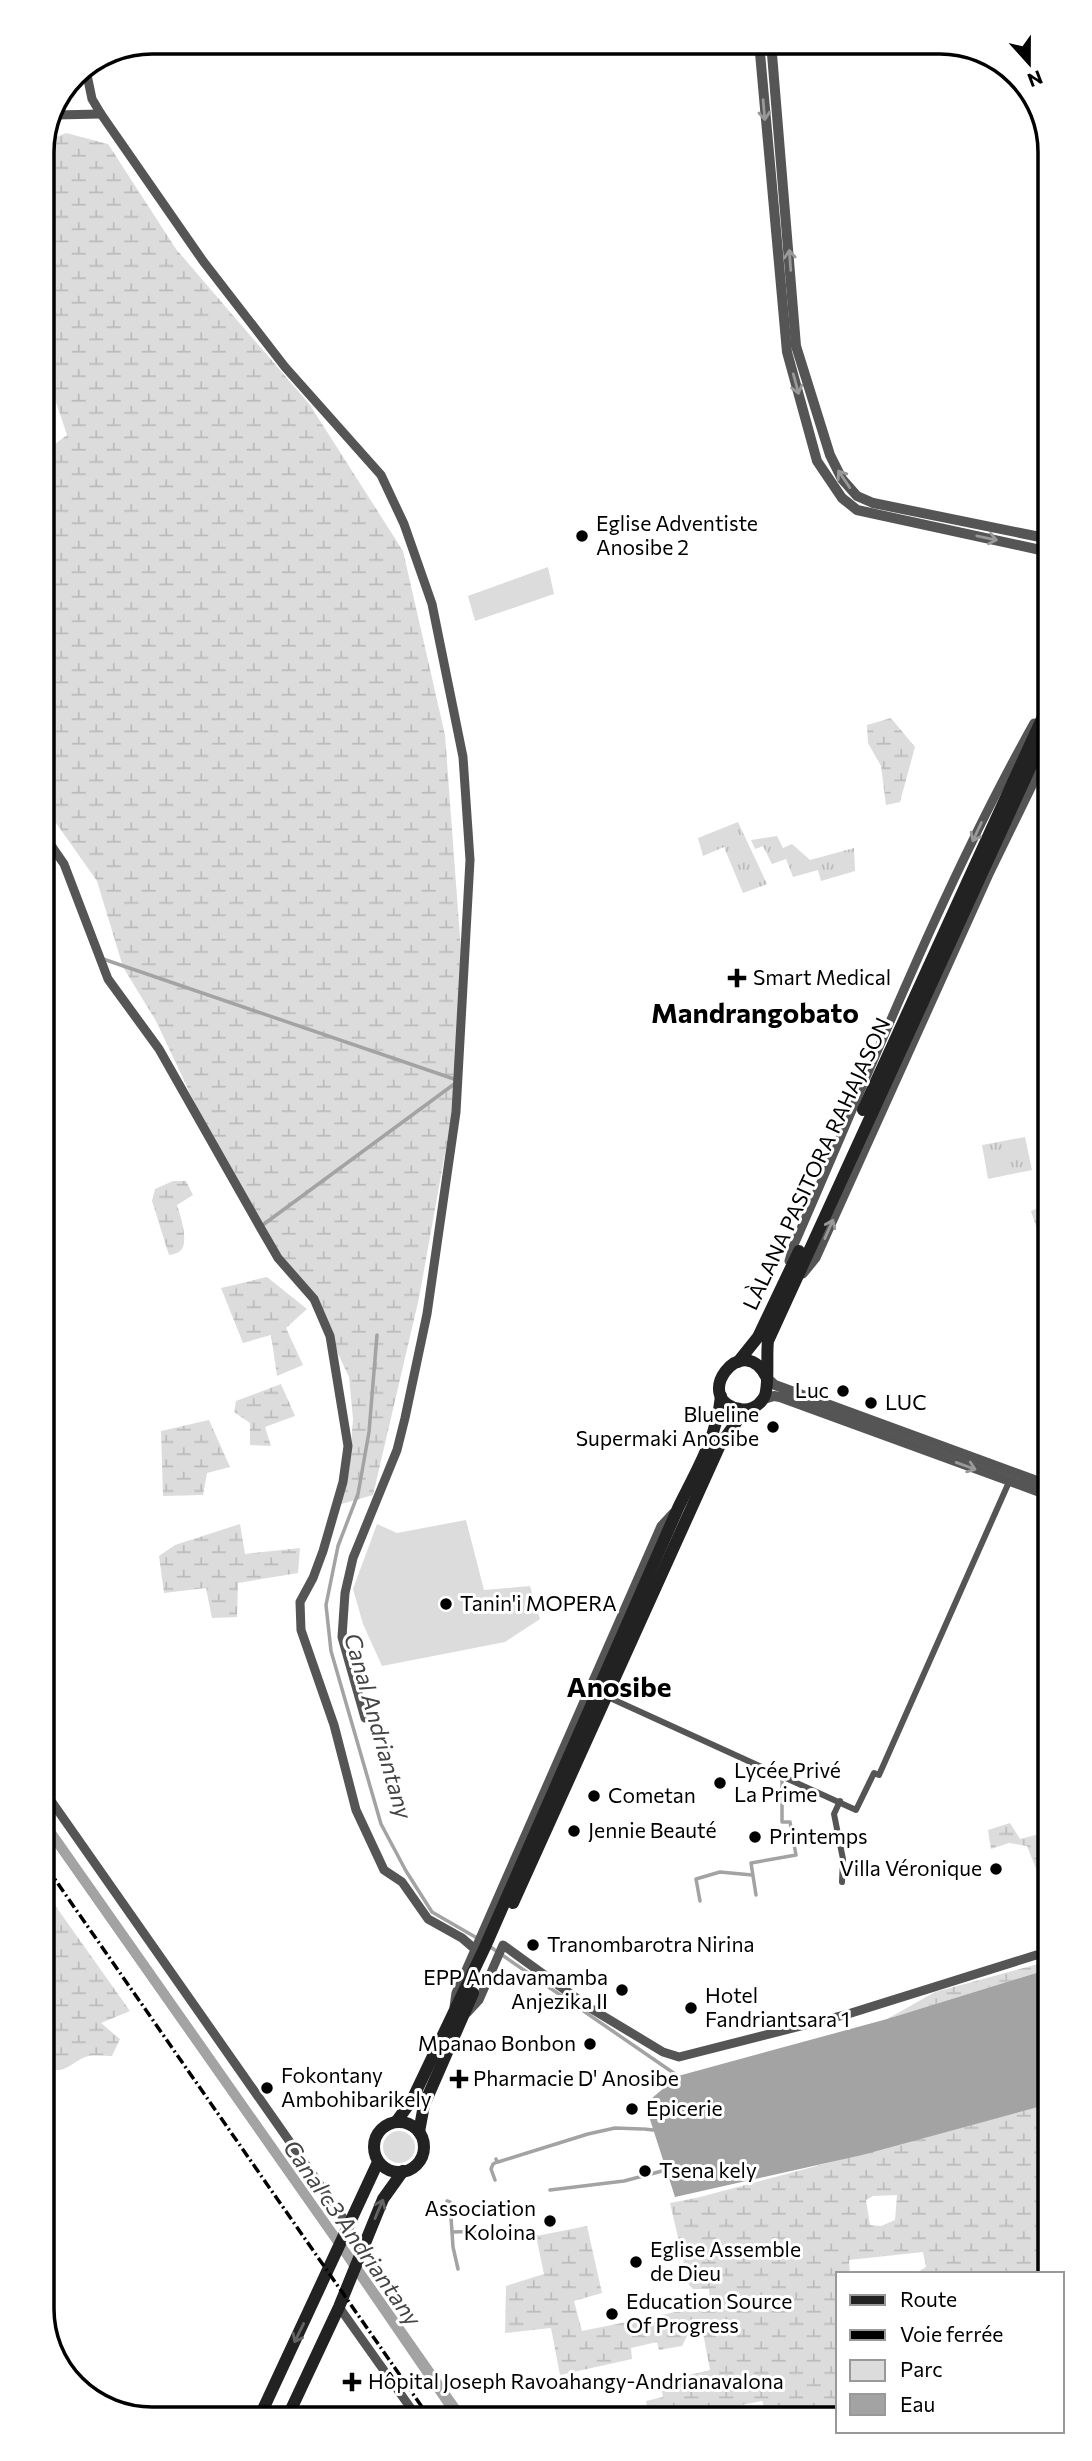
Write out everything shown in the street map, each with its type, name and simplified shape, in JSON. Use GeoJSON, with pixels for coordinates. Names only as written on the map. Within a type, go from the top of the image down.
{"type":"FeatureCollection","features":[{"type":"Feature","properties":{"kind":"main road","name":"LÀLANA PASITORA RAHAJASON"},"geometry":{"type":"LineString","coordinates":[[767,1378],[765,1359],[768,1341],[788,1285],[1038,727]]}},
{"type":"Feature","properties":{"kind":"main road","name":"LÀLANA PASITORA RAHAJASON"},"geometry":{"type":"LineString","coordinates":[[738,1362],[758,1337],[788,1285],[1038,750]]}},
{"type":"Feature","properties":{"kind":"main road"},"geometry":{"type":"LineString","coordinates":[[495,1936],[679,1506],[710,1442],[719,1419],[721,1375],[738,1362],[758,1366],[767,1378],[768,1389],[764,1399],[752,1408],[745,1410],[731,1406],[721,1396]]}},
{"type":"Feature","properties":{"kind":"main road"},"geometry":{"type":"LineString","coordinates":[[419,2132],[424,2105],[456,2018],[486,1950],[495,1936],[688,1511],[720,1445],[745,1410]]}},
{"type":"Feature","properties":{"kind":"main road"},"geometry":{"type":"LineString","coordinates":[[396,2122],[409,2124],[419,2132],[423,2140],[421,2157],[411,2168],[403,2171],[389,2170],[379,2162],[374,2151],[376,2137],[381,2130],[396,2122],[412,2100],[456,2018]]}},
{"type":"Feature","properties":{"kind":"main road"},"geometry":{"type":"LineString","coordinates":[[264,2407],[379,2162]]}},
{"type":"Feature","properties":{"kind":"main road"},"geometry":{"type":"LineString","coordinates":[[292,2407],[339,2307],[383,2199],[403,2171]]}},
{"type":"Feature","properties":{"kind":"street"},"geometry":{"type":"LineString","coordinates":[[760,54],[787,352],[817,461],[842,498],[857,510],[1038,549]]}},
{"type":"Feature","properties":{"kind":"street"},"geometry":{"type":"LineString","coordinates":[[772,54],[796,346],[830,455],[842,479],[857,496],[873,503],[1038,537]]}},
{"type":"Feature","properties":{"kind":"street"},"geometry":{"type":"LineString","coordinates":[[88,79],[92,99],[101,114],[202,261],[285,367],[381,475],[404,524],[432,604],[463,757],[470,860],[456,1112],[427,1314],[405,1418],[397,1450],[353,1558],[345,1593],[342,1637],[365,1718]]}},
{"type":"Feature","properties":{"kind":"street"},"geometry":{"type":"LineString","coordinates":[[62,115],[101,114]]}},
{"type":"Feature","properties":{"kind":"street"},"geometry":{"type":"LineString","coordinates":[[788,1285],[816,1258],[990,872],[1038,773]]}},
{"type":"Feature","properties":{"kind":"street"},"geometry":{"type":"LineString","coordinates":[[54,850],[64,864],[108,979],[159,1049],[278,1258],[314,1299],[330,1336],[348,1446],[343,1482],[325,1543],[313,1578],[300,1602],[301,1630],[334,1725],[356,1810],[384,1870],[402,1882],[428,1919],[486,1950]]}},
{"type":"Feature","properties":{"kind":"street"},"geometry":{"type":"LineString","coordinates":[[767,1378],[775,1385],[1038,1481]]}},
{"type":"Feature","properties":{"kind":"street"},"geometry":{"type":"LineString","coordinates":[[764,1399],[780,1397],[1038,1492]]}},
{"type":"Feature","properties":{"kind":"street"},"geometry":{"type":"LineString","coordinates":[[610,1698],[856,1810],[874,1773],[878,1775],[1009,1482]]}},
{"type":"Feature","properties":{"kind":"street"},"geometry":{"type":"LineString","coordinates":[[839,1801],[834,1814],[841,1842],[842,1881]]}},
{"type":"Feature","properties":{"kind":"street"},"geometry":{"type":"LineString","coordinates":[[54,1805],[348,2225]]}},
{"type":"Feature","properties":{"kind":"street"},"geometry":{"type":"LineString","coordinates":[[495,1936],[590,2008],[663,2052],[679,2057],[848,2014],[1038,1954]]}},
{"type":"Feature","properties":{"kind":"street"},"geometry":{"type":"LineString","coordinates":[[339,2307],[410,2407]]}},
{"type":"Feature","properties":{"kind":"green space"},"geometry":{"type":"Polygon","coordinates":[[[66,133],[108,144],[176,249],[310,405],[403,551],[445,735],[461,951],[458,1081],[419,1298],[373,1495],[338,1505],[349,1472],[353,1419],[349,1377],[309,1292],[240,1199],[156,1021],[123,967],[97,881],[54,820],[54,445],[67,435],[54,396],[56,137],[66,133]]]}},
{"type":"Feature","properties":{"kind":"green space"},"geometry":{"type":"Polygon","coordinates":[[[548,567],[554,594],[475,621],[468,596],[548,567]]]}},
{"type":"Feature","properties":{"kind":"green space"},"geometry":{"type":"Polygon","coordinates":[[[891,718],[915,747],[900,802],[886,805],[881,766],[868,743],[867,725],[891,718]]]}},
{"type":"Feature","properties":{"kind":"green space"},"geometry":{"type":"Polygon","coordinates":[[[738,822],[767,884],[743,893],[724,847],[703,856],[698,838],[738,822]]]}},
{"type":"Feature","properties":{"kind":"green space"},"geometry":{"type":"Polygon","coordinates":[[[777,836],[783,848],[792,844],[810,860],[854,848],[855,871],[821,881],[818,870],[793,877],[786,859],[772,864],[763,846],[755,849],[751,840],[777,836]]]}},
{"type":"Feature","properties":{"kind":"green space"},"geometry":{"type":"Polygon","coordinates":[[[1025,1137],[1032,1170],[988,1179],[982,1145],[1025,1137]]]}},
{"type":"Feature","properties":{"kind":"green space"},"geometry":{"type":"Polygon","coordinates":[[[173,1181],[186,1181],[193,1195],[177,1205],[184,1242],[180,1251],[169,1255],[152,1201],[155,1189],[173,1181]]]}},
{"type":"Feature","properties":{"kind":"green space"},"geometry":{"type":"Polygon","coordinates":[[[1038,1208],[1038,1233],[1031,1211],[1038,1208]]]}},
{"type":"Feature","properties":{"kind":"green space"},"geometry":{"type":"Polygon","coordinates":[[[267,1277],[307,1309],[286,1328],[303,1365],[277,1376],[271,1335],[243,1343],[221,1288],[267,1277]]]}},
{"type":"Feature","properties":{"kind":"green space"},"geometry":{"type":"Polygon","coordinates":[[[281,1384],[295,1416],[265,1427],[271,1446],[250,1445],[250,1423],[234,1412],[236,1401],[281,1384]]]}},
{"type":"Feature","properties":{"kind":"green space"},"geometry":{"type":"Polygon","coordinates":[[[209,1420],[230,1467],[207,1473],[203,1495],[163,1496],[161,1431],[209,1420]]]}},
{"type":"Feature","properties":{"kind":"green space","name":"Tanin'i MOPERA"},"geometry":{"type":"Polygon","coordinates":[[[466,1520],[484,1590],[530,1586],[540,1619],[505,1642],[382,1666],[363,1624],[353,1589],[377,1524],[397,1533],[466,1520]]]}},
{"type":"Feature","properties":{"kind":"green space"},"geometry":{"type":"Polygon","coordinates":[[[240,1524],[245,1554],[300,1548],[298,1573],[238,1583],[237,1617],[212,1618],[206,1588],[164,1593],[159,1556],[175,1545],[240,1524]]]}},
{"type":"Feature","properties":{"kind":"green space"},"geometry":{"type":"Polygon","coordinates":[[[1010,1823],[1020,1839],[1038,1834],[1038,1874],[1027,1846],[1009,1843],[991,1849],[988,1830],[1010,1823]]]}},
{"type":"Feature","properties":{"kind":"green space"},"geometry":{"type":"Polygon","coordinates":[[[54,1904],[130,2011],[101,2023],[120,2039],[112,2056],[86,2057],[58,2070],[54,2069],[54,1904]]]}},
{"type":"Feature","properties":{"kind":"green space"},"geometry":{"type":"Polygon","coordinates":[[[1038,1964],[1038,1972],[887,2019],[935,1992],[1038,1964]]]}},
{"type":"Feature","properties":{"kind":"green space"},"geometry":{"type":"Polygon","coordinates":[[[1038,2107],[1038,2272],[917,2272],[926,2267],[923,2252],[849,2260],[850,2272],[836,2272],[836,2407],[764,2407],[762,2401],[732,2407],[647,2407],[646,2401],[663,2397],[660,2382],[710,2370],[703,2333],[687,2336],[682,2346],[659,2350],[657,2342],[631,2348],[632,2359],[560,2375],[551,2328],[505,2333],[506,2286],[544,2274],[536,2236],[587,2226],[602,2293],[574,2301],[582,2331],[710,2305],[709,2289],[693,2289],[689,2285],[670,2203],[1038,2107]],[[897,2195],[873,2196],[866,2200],[870,2225],[881,2226],[895,2220],[897,2195]]]}},
{"type":"Feature","properties":{"kind":"green space"},"geometry":{"type":"Polygon","coordinates":[[[399,2131],[411,2135],[415,2147],[411,2159],[399,2163],[387,2159],[383,2147],[387,2135],[399,2131]]]}},
{"type":"Feature","properties":{"kind":"water"},"geometry":{"type":"Polygon","coordinates":[[[1038,1972],[1038,2107],[862,2155],[675,2197],[645,2104],[678,2076],[887,2019],[1038,1972]]]}},
{"type":"Feature","properties":{"kind":"waterway"},"geometry":{"type":"LineString","coordinates":[[103,959],[457,1080]]}},
{"type":"Feature","properties":{"kind":"waterway"},"geometry":{"type":"LineString","coordinates":[[260,1227],[457,1082]]}},
{"type":"Feature","properties":{"kind":"waterway","name":"Canal Andriantany"},"geometry":{"type":"LineString","coordinates":[[377,1335],[369,1432],[358,1494],[338,1546],[326,1605],[331,1651],[381,1824],[432,1912],[477,1938]]}},
{"type":"Feature","properties":{"kind":"waterway"},"geometry":{"type":"LineString","coordinates":[[756,1895],[751,1863],[796,1855],[790,1822],[782,1822],[782,1777]]}},
{"type":"Feature","properties":{"kind":"waterway","name":"Canal c3 Andriantany"},"geometry":{"type":"LineString","coordinates":[[54,1837],[454,2407]]}},
{"type":"Feature","properties":{"kind":"waterway","name":"Canal c3 Andriantany"},"geometry":{"type":"LineString","coordinates":[[54,1843],[336,2244]]}},
{"type":"Feature","properties":{"kind":"waterway"},"geometry":{"type":"LineString","coordinates":[[700,1901],[696,1879],[720,1872],[752,1875]]}},
{"type":"Feature","properties":{"kind":"waterway","name":"Canal Andriantany"},"geometry":{"type":"LineString","coordinates":[[489,1946],[678,2076]]}},
{"type":"Feature","properties":{"kind":"waterway"},"geometry":{"type":"LineString","coordinates":[[498,2162],[588,2134],[615,2128],[642,2129]]}},
{"type":"Feature","properties":{"kind":"waterway"},"geometry":{"type":"LineString","coordinates":[[644,2129],[653,2130]]}},
{"type":"Feature","properties":{"kind":"waterway"},"geometry":{"type":"LineString","coordinates":[[495,2180],[491,2169],[497,2162],[496,2159]]}},
{"type":"Feature","properties":{"kind":"waterway"},"geometry":{"type":"LineString","coordinates":[[550,2190],[624,2181],[666,2170]]}},
{"type":"Feature","properties":{"kind":"waterway"},"geometry":{"type":"LineString","coordinates":[[447,2201],[450,2202],[453,2247],[458,2269]]}},
{"type":"Feature","properties":{"kind":"waterway"},"geometry":{"type":"LineString","coordinates":[[452,2232],[527,2230],[536,2236]]}},
{"type":"Feature","properties":{"kind":"waterway","name":"Canal c3 Andriantany"},"geometry":{"type":"LineString","coordinates":[[341,2251],[352,2268]]}},
{"type":"Feature","properties":{"kind":"waterway","name":"Canal c3 Andriantany"},"geometry":{"type":"LineString","coordinates":[[356,2274],[447,2407]]}},
{"type":"Feature","properties":{"kind":"railway"},"geometry":{"type":"LineString","coordinates":[[54,1878],[422,2407]]}},
{"type":"Feature","properties":{"kind":"place","name":"Eglise Adventiste Anosibe 2"},"geometry":{"type":"Point","coordinates":[582,536]}},
{"type":"Feature","properties":{"kind":"place","name":"Smart Medical"},"geometry":{"type":"Point","coordinates":[737,978]}},
{"type":"Feature","properties":{"kind":"place","name":"Luc"},"geometry":{"type":"Point","coordinates":[843,1391]}},
{"type":"Feature","properties":{"kind":"place","name":"LUC"},"geometry":{"type":"Point","coordinates":[871,1403]}},
{"type":"Feature","properties":{"kind":"place","name":"Blueline Supermaki Anosibe"},"geometry":{"type":"Point","coordinates":[773,1427]}},
{"type":"Feature","properties":{"kind":"place","name":"Tanin'i MOPERA"},"geometry":{"type":"Point","coordinates":[446,1604]}},
{"type":"Feature","properties":{"kind":"place","name":"Lycée Privé La Prime"},"geometry":{"type":"Point","coordinates":[720,1783]}},
{"type":"Feature","properties":{"kind":"place","name":"Cometan"},"geometry":{"type":"Point","coordinates":[594,1796]}},
{"type":"Feature","properties":{"kind":"place","name":"Jennie Beauté"},"geometry":{"type":"Point","coordinates":[574,1831]}},
{"type":"Feature","properties":{"kind":"place","name":"Printemps"},"geometry":{"type":"Point","coordinates":[755,1837]}},
{"type":"Feature","properties":{"kind":"place","name":"Villa Véronique"},"geometry":{"type":"Point","coordinates":[996,1869]}},
{"type":"Feature","properties":{"kind":"place","name":"Tranombarotra Nirina"},"geometry":{"type":"Point","coordinates":[533,1945]}},
{"type":"Feature","properties":{"kind":"place","name":"EPP Andavamamba Anjezika II"},"geometry":{"type":"Point","coordinates":[622,1990]}},
{"type":"Feature","properties":{"kind":"place","name":"Hotel Fandriantsara 1"},"geometry":{"type":"Point","coordinates":[691,2008]}},
{"type":"Feature","properties":{"kind":"place","name":"Mpanao Bonbon"},"geometry":{"type":"Point","coordinates":[590,2044]}},
{"type":"Feature","properties":{"kind":"place","name":"Pharmacie D' Anosibe"},"geometry":{"type":"Point","coordinates":[459,2079]}},
{"type":"Feature","properties":{"kind":"place","name":"Fokontany Ambohibarikely"},"geometry":{"type":"Point","coordinates":[267,2088]}},
{"type":"Feature","properties":{"kind":"place","name":"Epicerie"},"geometry":{"type":"Point","coordinates":[632,2109]}},
{"type":"Feature","properties":{"kind":"place","name":"Tsena kely"},"geometry":{"type":"Point","coordinates":[645,2171]}},
{"type":"Feature","properties":{"kind":"place","name":"Association Koloina"},"geometry":{"type":"Point","coordinates":[550,2221]}},
{"type":"Feature","properties":{"kind":"place","name":"Eglise Assemble de Dieu"},"geometry":{"type":"Point","coordinates":[636,2262]}},
{"type":"Feature","properties":{"kind":"place","name":"Education Source Of Progress"},"geometry":{"type":"Point","coordinates":[612,2314]}},
{"type":"Feature","properties":{"kind":"place","name":"Hôpital Joseph Ravoahangy-Andrianavalona"},"geometry":{"type":"Point","coordinates":[352,2382]}},
{"type":"Feature","properties":{"kind":"district","name":"Mandrangobato"},"geometry":{"type":"Point","coordinates":[755,1013]}},
{"type":"Feature","properties":{"kind":"district","name":"Anosibe"},"geometry":{"type":"Point","coordinates":[619,1687]}}]}
